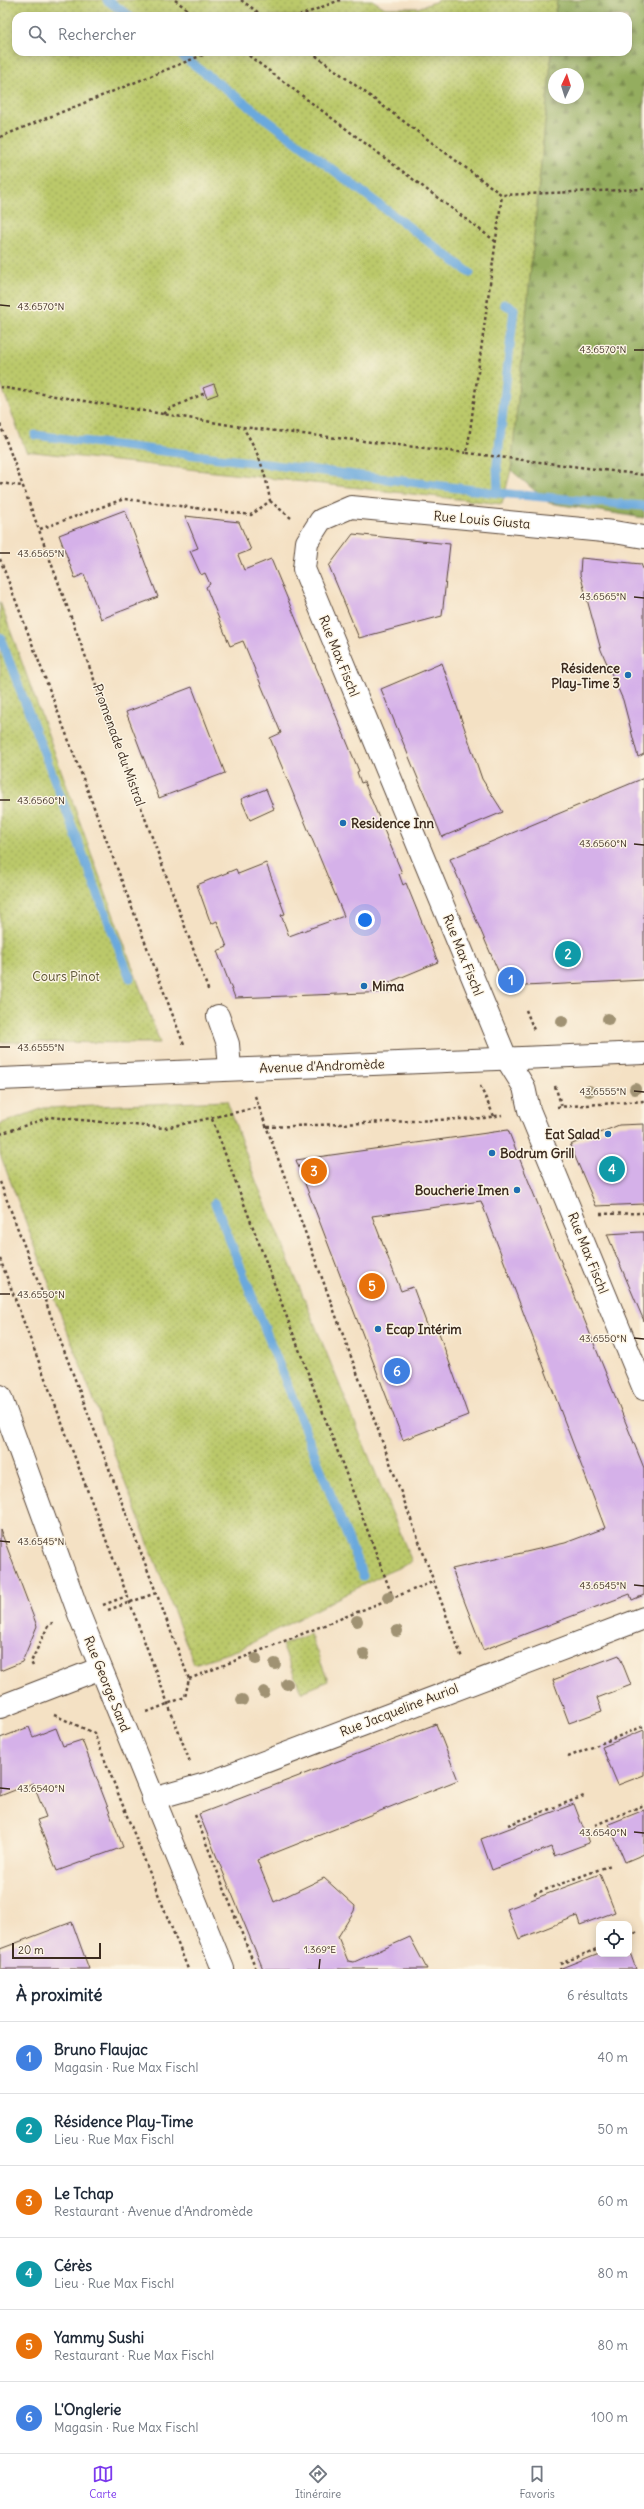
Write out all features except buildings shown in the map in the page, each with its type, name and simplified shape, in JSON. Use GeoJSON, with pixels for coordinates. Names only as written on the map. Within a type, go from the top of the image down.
{"type":"FeatureCollection","features":[{"type":"Feature","properties":{"kind":"street","name":"Rue Louis Giusta"},"geometry":{"type":"LineString","coordinates":[[321,520],[351,507],[614,532],[644,537]]}},
{"type":"Feature","properties":{"kind":"street","name":"Rue Max Fischl"},"geometry":{"type":"LineString","coordinates":[[321,520],[307,542],[304,569],[506,1058],[524,1087],[529,1110],[644,1389]]}},
{"type":"Feature","properties":{"kind":"street"},"geometry":{"type":"LineString","coordinates":[[218,1016],[237,1069]]}},
{"type":"Feature","properties":{"kind":"street","name":"Avenue d'Andromède"},"geometry":{"type":"LineString","coordinates":[[0,1079],[644,1053]]}},
{"type":"Feature","properties":{"kind":"street","name":"Rue George Sand"},"geometry":{"type":"LineString","coordinates":[[0,1396],[79,1614],[223,1969]]}},
{"type":"Feature","properties":{"kind":"street","name":"Rue Jacqueline Auriol"},"geometry":{"type":"LineString","coordinates":[[153,1799],[199,1786],[644,1618]]}},
{"type":"Feature","properties":{"kind":"street"},"geometry":{"type":"LineString","coordinates":[[0,1707],[101,1668]]}},
{"type":"Feature","properties":{"kind":"path"},"geometry":{"type":"LineString","coordinates":[[175,0],[191,12]]}},
{"type":"Feature","properties":{"kind":"path"},"geometry":{"type":"LineString","coordinates":[[241,0],[258,12]]}},
{"type":"Feature","properties":{"kind":"path"},"geometry":{"type":"LineString","coordinates":[[309,12],[340,0]]}},
{"type":"Feature","properties":{"kind":"path"},"geometry":{"type":"LineString","coordinates":[[0,136],[199,56]]}},
{"type":"Feature","properties":{"kind":"path"},"geometry":{"type":"LineString","coordinates":[[249,56],[496,242]]}},
{"type":"Feature","properties":{"kind":"path"},"geometry":{"type":"LineString","coordinates":[[316,56],[502,195],[644,189]]}},
{"type":"Feature","properties":{"kind":"path"},"geometry":{"type":"LineString","coordinates":[[468,453],[502,195]]}},
{"type":"Feature","properties":{"kind":"path"},"geometry":{"type":"LineString","coordinates":[[0,387],[242,427],[484,454],[644,475]]}},
{"type":"Feature","properties":{"kind":"path"},"geometry":{"type":"LineString","coordinates":[[163,414],[169,409],[205,393]]}},
{"type":"Feature","properties":{"kind":"path","name":"Promenade du Mistral"},"geometry":{"type":"LineString","coordinates":[[0,424],[22,486],[40,529],[218,1016]]}},
{"type":"Feature","properties":{"kind":"path"},"geometry":{"type":"LineString","coordinates":[[40,529],[124,499],[251,515],[270,501],[266,476],[251,439],[242,427]]}},
{"type":"Feature","properties":{"kind":"path"},"geometry":{"type":"LineString","coordinates":[[0,484],[22,486]]}},
{"type":"Feature","properties":{"kind":"path"},"geometry":{"type":"LineString","coordinates":[[0,559],[184,1046]]}},
{"type":"Feature","properties":{"kind":"path"},"geometry":{"type":"LineString","coordinates":[[526,1010],[536,1037]]}},
{"type":"Feature","properties":{"kind":"path"},"geometry":{"type":"LineString","coordinates":[[237,1069],[260,1107],[462,1658]]}},
{"type":"Feature","properties":{"kind":"path"},"geometry":{"type":"LineString","coordinates":[[477,1080],[494,1116]]}},
{"type":"Feature","properties":{"kind":"path"},"geometry":{"type":"LineString","coordinates":[[554,1086],[562,1107]]}},
{"type":"Feature","properties":{"kind":"path"},"geometry":{"type":"LineString","coordinates":[[552,1108],[644,1101]]}},
{"type":"Feature","properties":{"kind":"path"},"geometry":{"type":"LineString","coordinates":[[0,1134],[50,1117],[165,1128],[212,1119],[260,1107]]}},
{"type":"Feature","properties":{"kind":"path"},"geometry":{"type":"LineString","coordinates":[[267,1127],[484,1118]]}},
{"type":"Feature","properties":{"kind":"path"},"geometry":{"type":"LineString","coordinates":[[212,1119],[393,1598]]}},
{"type":"Feature","properties":{"kind":"path"},"geometry":{"type":"LineString","coordinates":[[0,1182],[189,1679],[185,1697],[168,1704]]}},
{"type":"Feature","properties":{"kind":"path"},"geometry":{"type":"LineString","coordinates":[[594,1215],[644,1213]]}},
{"type":"Feature","properties":{"kind":"path"},"geometry":{"type":"LineString","coordinates":[[0,1259],[199,1786],[201,1800],[194,1811],[256,1969]]}},
{"type":"Feature","properties":{"kind":"path"},"geometry":{"type":"LineString","coordinates":[[189,1679],[435,1581]]}},
{"type":"Feature","properties":{"kind":"path"},"geometry":{"type":"LineString","coordinates":[[108,1610],[156,1593]]}},
{"type":"Feature","properties":{"kind":"path"},"geometry":{"type":"LineString","coordinates":[[31,1662],[49,1624]]}},
{"type":"Feature","properties":{"kind":"path"},"geometry":{"type":"LineString","coordinates":[[54,1714],[94,1733],[188,1969]]}},
{"type":"Feature","properties":{"kind":"path"},"geometry":{"type":"LineString","coordinates":[[568,1758],[644,1726]]}},
{"type":"Feature","properties":{"kind":"path"},"geometry":{"type":"LineString","coordinates":[[508,1825],[584,1796]]}},
{"type":"Feature","properties":{"kind":"path"},"geometry":{"type":"LineString","coordinates":[[595,1825],[644,1805]]}},
{"type":"Feature","properties":{"kind":"path"},"geometry":{"type":"LineString","coordinates":[[534,1894],[611,1865]]}},
{"type":"Feature","properties":{"kind":"path"},"geometry":{"type":"LineString","coordinates":[[632,1935],[638,1932]]}},
{"type":"Feature","properties":{"kind":"path"},"geometry":{"type":"LineString","coordinates":[[560,1964],[596,1949]]}},
{"type":"Feature","properties":{"kind":"green space"},"geometry":{"type":"Polygon","coordinates":[[[0,0],[372,0],[385,8],[418,8],[440,0],[557,0],[556,12],[12,12],[12,56],[552,56],[550,68],[548,68],[548,93],[511,470],[502,504],[26,451],[0,382],[0,0]]]}},
{"type":"Feature","properties":{"kind":"green space"},"geometry":{"type":"Polygon","coordinates":[[[557,0],[644,0],[644,518],[549,503],[511,470],[548,93],[548,104],[584,104],[584,68],[550,68],[552,56],[632,56],[632,12],[556,12],[557,0]]]}},
{"type":"Feature","properties":{"kind":"green space","name":"Cours Pinot"},"geometry":{"type":"Polygon","coordinates":[[[0,602],[160,1043],[0,1042],[0,602]]]}},
{"type":"Feature","properties":{"kind":"green space"},"geometry":{"type":"Polygon","coordinates":[[[227,1101],[254,1176],[412,1562],[384,1574],[240,1649],[194,1664],[0,1154],[0,1124],[44,1108],[227,1101]]]}},
{"type":"Feature","properties":{"kind":"green space"},"geometry":{"type":"Polygon","coordinates":[[[310,1634],[328,1681],[301,1692],[282,1645],[310,1634]]]}},
{"type":"Feature","properties":{"kind":"waterway"},"geometry":{"type":"LineString","coordinates":[[107,0],[124,12]]}},
{"type":"Feature","properties":{"kind":"waterway"},"geometry":{"type":"LineString","coordinates":[[182,56],[470,273]]}},
{"type":"Feature","properties":{"kind":"waterway"},"geometry":{"type":"LineString","coordinates":[[498,493],[497,465],[514,309],[504,304]]}},
{"type":"Feature","properties":{"kind":"waterway"},"geometry":{"type":"LineString","coordinates":[[35,435],[498,493],[644,506]]}},
{"type":"Feature","properties":{"kind":"waterway"},"geometry":{"type":"LineString","coordinates":[[0,637],[130,978]]}},
{"type":"Feature","properties":{"kind":"waterway"},"geometry":{"type":"LineString","coordinates":[[215,1203],[363,1576]]}},
{"type":"Feature","properties":{"kind":"place","name":"Résidence Play-Time 3"},"geometry":{"type":"Point","coordinates":[628,675]}},
{"type":"Feature","properties":{"kind":"place","name":"Residence Inn"},"geometry":{"type":"Point","coordinates":[343,823]}},
{"type":"Feature","properties":{"kind":"place","name":"Résidence Play-Time"},"geometry":{"type":"Point","coordinates":[568,954]}},
{"type":"Feature","properties":{"kind":"place","name":"Bruno Flaujac"},"geometry":{"type":"Point","coordinates":[511,980]}},
{"type":"Feature","properties":{"kind":"place","name":"Mima"},"geometry":{"type":"Point","coordinates":[364,986]}},
{"type":"Feature","properties":{"kind":"place","name":"Eat Salad"},"geometry":{"type":"Point","coordinates":[608,1134]}},
{"type":"Feature","properties":{"kind":"place","name":"Bodrum Grill"},"geometry":{"type":"Point","coordinates":[492,1153]}},
{"type":"Feature","properties":{"kind":"place","name":"Cérès"},"geometry":{"type":"Point","coordinates":[612,1169]}},
{"type":"Feature","properties":{"kind":"place","name":"Le Tchap"},"geometry":{"type":"Point","coordinates":[314,1171]}},
{"type":"Feature","properties":{"kind":"place","name":"Boucherie Imen"},"geometry":{"type":"Point","coordinates":[517,1190]}},
{"type":"Feature","properties":{"kind":"place","name":"Yammy Sushi"},"geometry":{"type":"Point","coordinates":[372,1286]}},
{"type":"Feature","properties":{"kind":"place","name":"Ecap Intérim"},"geometry":{"type":"Point","coordinates":[378,1329]}},
{"type":"Feature","properties":{"kind":"place","name":"L'Onglerie"},"geometry":{"type":"Point","coordinates":[397,1371]}}]}
